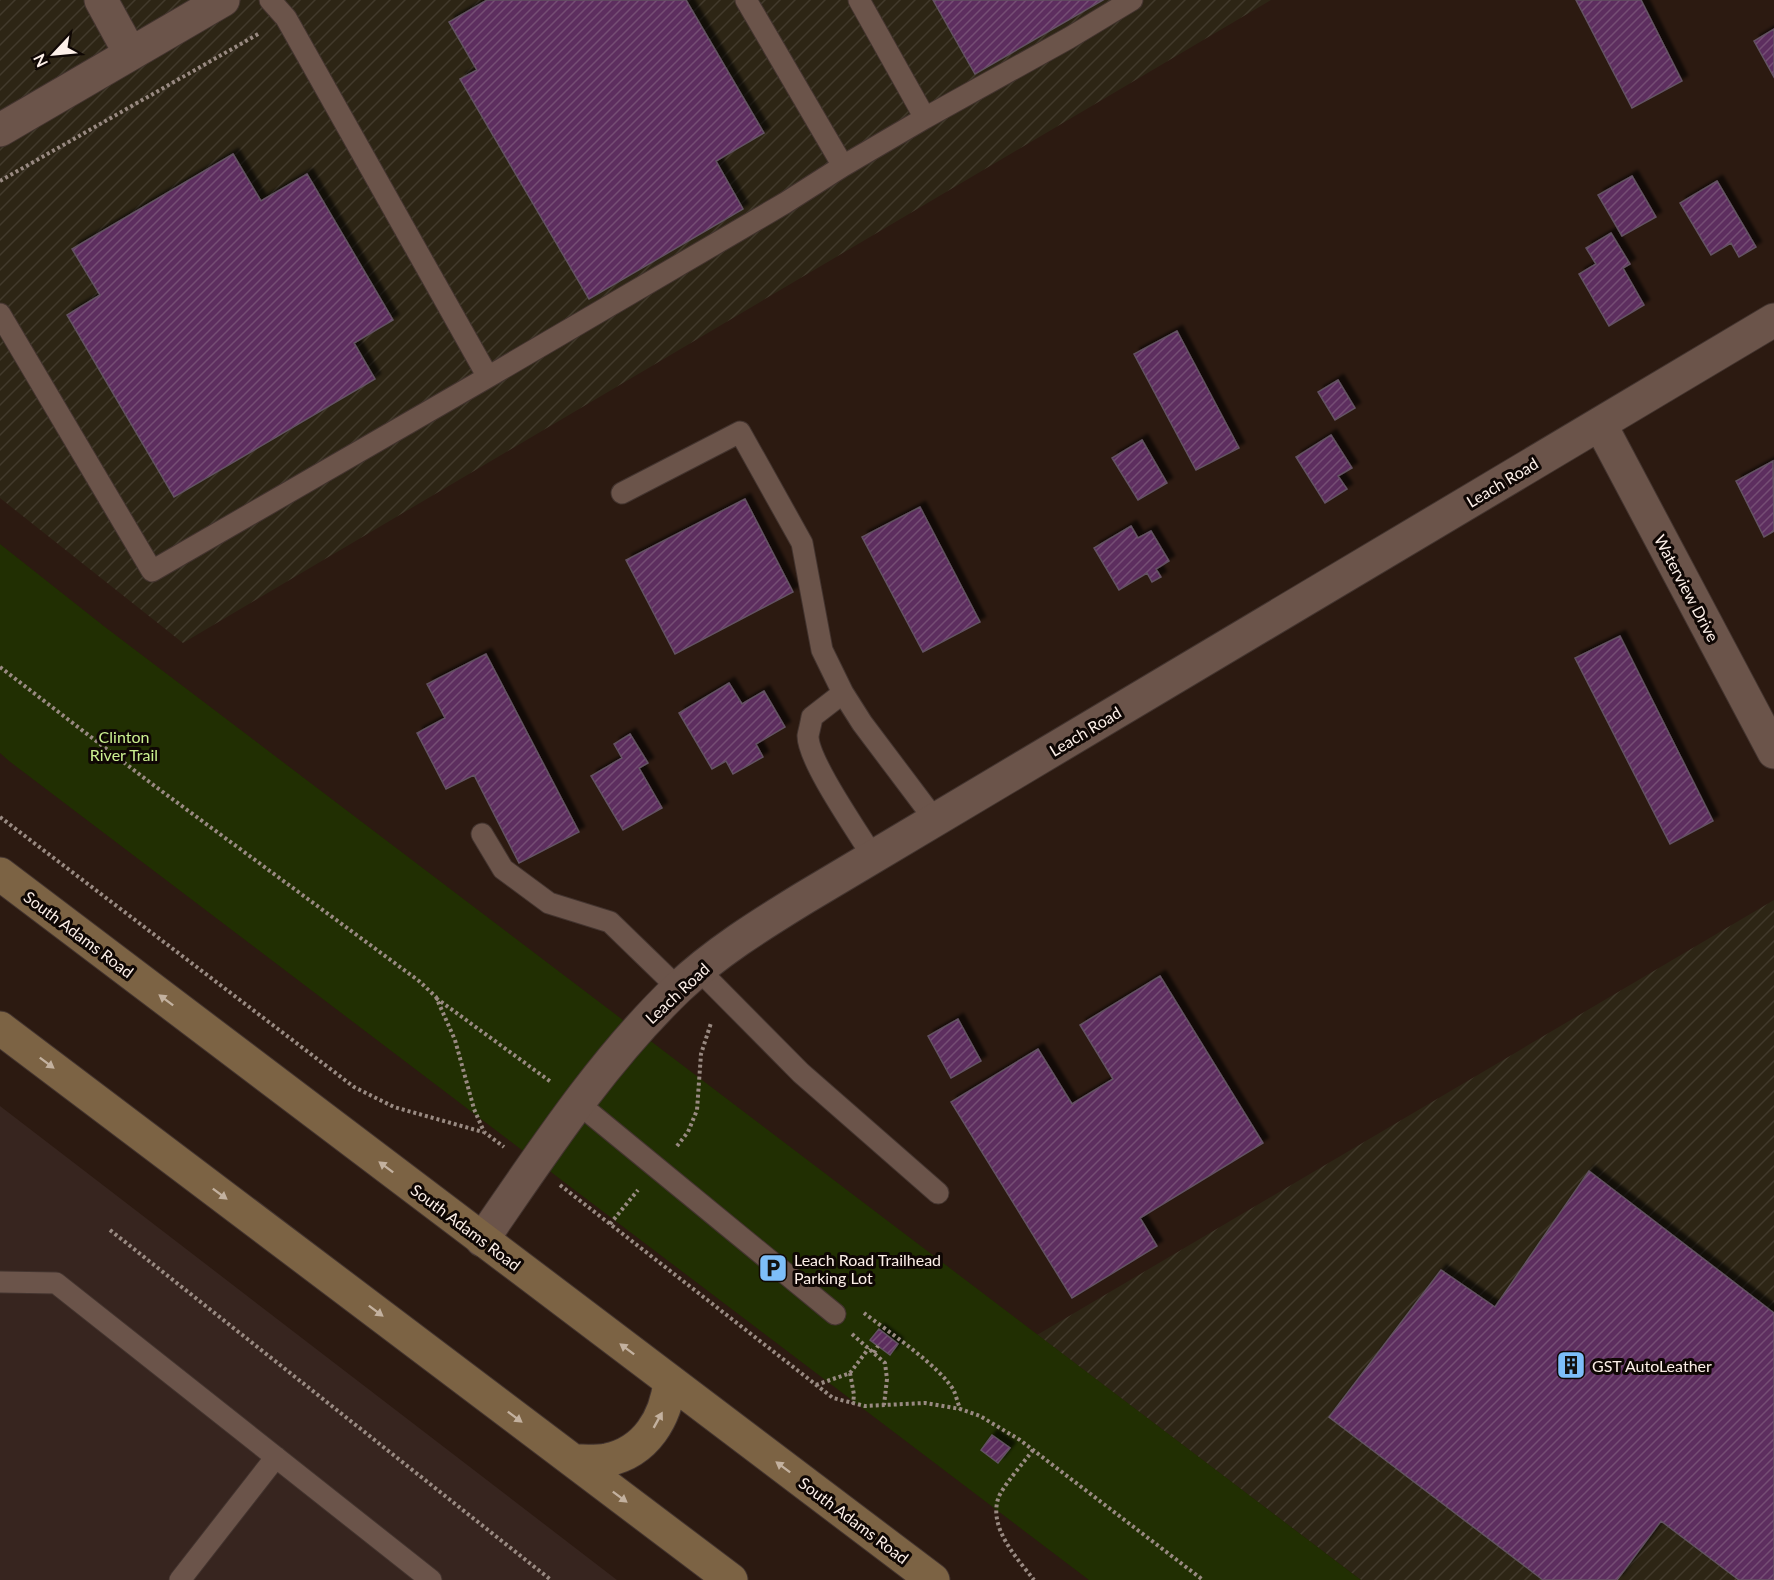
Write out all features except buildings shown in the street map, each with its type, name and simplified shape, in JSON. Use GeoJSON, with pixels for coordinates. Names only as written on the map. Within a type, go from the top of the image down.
{"type":"FeatureCollection","features":[{"type":"Feature","properties":{"kind":"main road","name":"South Adams Road"},"geometry":{"type":"LineString","coordinates":[[0,874],[933,1580]]}},
{"type":"Feature","properties":{"kind":"main road"},"geometry":{"type":"LineString","coordinates":[[0,1028],[731,1580]]}},
{"type":"Feature","properties":{"kind":"main road"},"geometry":{"type":"LineString","coordinates":[[574,1461],[607,1460],[630,1450],[648,1437],[668,1400],[670,1381]]}},
{"type":"Feature","properties":{"kind":"street"},"geometry":{"type":"LineString","coordinates":[[101,0],[130,53]]}},
{"type":"Feature","properties":{"kind":"street"},"geometry":{"type":"LineString","coordinates":[[0,130],[223,0]]}},
{"type":"Feature","properties":{"kind":"street","name":"Leach Road"},"geometry":{"type":"LineString","coordinates":[[482,1240],[621,1047],[688,979],[748,933],[1774,320]]}},
{"type":"Feature","properties":{"kind":"street","name":"Waterview Drive"},"geometry":{"type":"LineString","coordinates":[[1600,424],[1774,752]]}},
{"type":"Feature","properties":{"kind":"lane"},"geometry":{"type":"LineString","coordinates":[[270,0],[286,18],[488,377]]}},
{"type":"Feature","properties":{"kind":"lane"},"geometry":{"type":"LineString","coordinates":[[746,0],[843,166]]}},
{"type":"Feature","properties":{"kind":"lane"},"geometry":{"type":"LineString","coordinates":[[859,0],[925,118]]}},
{"type":"Feature","properties":{"kind":"lane"},"geometry":{"type":"LineString","coordinates":[[0,314],[152,571],[785,203],[925,118],[1069,38],[1132,0]]}},
{"type":"Feature","properties":{"kind":"lane"},"geometry":{"type":"LineString","coordinates":[[622,493],[740,432],[802,543],[822,650],[843,693],[862,723],[935,820]]}},
{"type":"Feature","properties":{"kind":"lane"},"geometry":{"type":"LineString","coordinates":[[843,693],[812,717],[808,737],[812,754],[823,776],[873,857]]}},
{"type":"Feature","properties":{"kind":"lane"},"geometry":{"type":"LineString","coordinates":[[482,834],[503,869],[549,903],[610,922],[688,979],[728,999],[801,1073],[938,1192]]}},
{"type":"Feature","properties":{"kind":"lane"},"geometry":{"type":"LineString","coordinates":[[579,1104],[835,1314]]}},
{"type":"Feature","properties":{"kind":"lane"},"geometry":{"type":"LineString","coordinates":[[0,1282],[56,1283],[431,1580]]}},
{"type":"Feature","properties":{"kind":"lane"},"geometry":{"type":"LineString","coordinates":[[180,1580],[276,1457]]}},
{"type":"Feature","properties":{"kind":"path"},"geometry":{"type":"LineString","coordinates":[[0,181],[286,18]]}},
{"type":"Feature","properties":{"kind":"path"},"geometry":{"type":"LineString","coordinates":[[0,667],[152,784],[419,981],[436,997],[579,1104]]}},
{"type":"Feature","properties":{"kind":"path"},"geometry":{"type":"LineString","coordinates":[[0,817],[354,1087],[394,1107],[484,1132],[506,1149]]}},
{"type":"Feature","properties":{"kind":"path"},"geometry":{"type":"LineString","coordinates":[[436,997],[455,1040],[474,1109],[484,1132]]}},
{"type":"Feature","properties":{"kind":"path"},"geometry":{"type":"LineString","coordinates":[[610,1224],[688,1132],[697,1110],[701,1054],[712,1018],[728,999]]}},
{"type":"Feature","properties":{"kind":"path"},"geometry":{"type":"LineString","coordinates":[[563,1187],[833,1398],[865,1406],[925,1403],[960,1409],[980,1416],[996,1424],[1033,1450],[1203,1580]]}},
{"type":"Feature","properties":{"kind":"path"},"geometry":{"type":"LineString","coordinates":[[110,1230],[551,1580]]}},
{"type":"Feature","properties":{"kind":"path"},"geometry":{"type":"LineString","coordinates":[[884,1405],[887,1379],[885,1363],[855,1337],[835,1314],[856,1307],[947,1381],[954,1391],[960,1409]]}},
{"type":"Feature","properties":{"kind":"path"},"geometry":{"type":"LineString","coordinates":[[874,1353],[878,1346]]}},
{"type":"Feature","properties":{"kind":"path"},"geometry":{"type":"LineString","coordinates":[[816,1385],[850,1373],[869,1348]]}},
{"type":"Feature","properties":{"kind":"path"},"geometry":{"type":"LineString","coordinates":[[850,1373],[854,1395],[853,1404]]}},
{"type":"Feature","properties":{"kind":"path"},"geometry":{"type":"LineString","coordinates":[[1033,1450],[998,1497],[995,1520],[1010,1549],[1034,1580]]}},
{"type":"Feature","properties":{"kind":"shaded area"},"geometry":{"type":"Polygon","coordinates":[[[0,0],[1271,0],[183,643],[0,498],[0,0]]]}},
{"type":"Feature","properties":{"kind":"shaded area"},"geometry":{"type":"Polygon","coordinates":[[[1774,900],[1774,1580],[1361,1580],[1037,1335],[1774,900]]]}},
{"type":"Feature","properties":{"kind":"shaded area"},"geometry":{"type":"Polygon","coordinates":[[[0,1106],[617,1580],[0,1580],[0,1106]]]}},
{"type":"Feature","properties":{"kind":"green space","name":"Clinton River Trail"},"geometry":{"type":"Polygon","coordinates":[[[0,544],[105,627],[1361,1580],[1089,1580],[9,761],[0,753],[0,544]]]}},
{"type":"Feature","properties":{"kind":"place","name":"Leach Road Trailhead Parking Lot"},"geometry":{"type":"Point","coordinates":[773,1268]}},
{"type":"Feature","properties":{"kind":"place","name":"GST AutoLeather"},"geometry":{"type":"Point","coordinates":[1571,1365]}}]}
